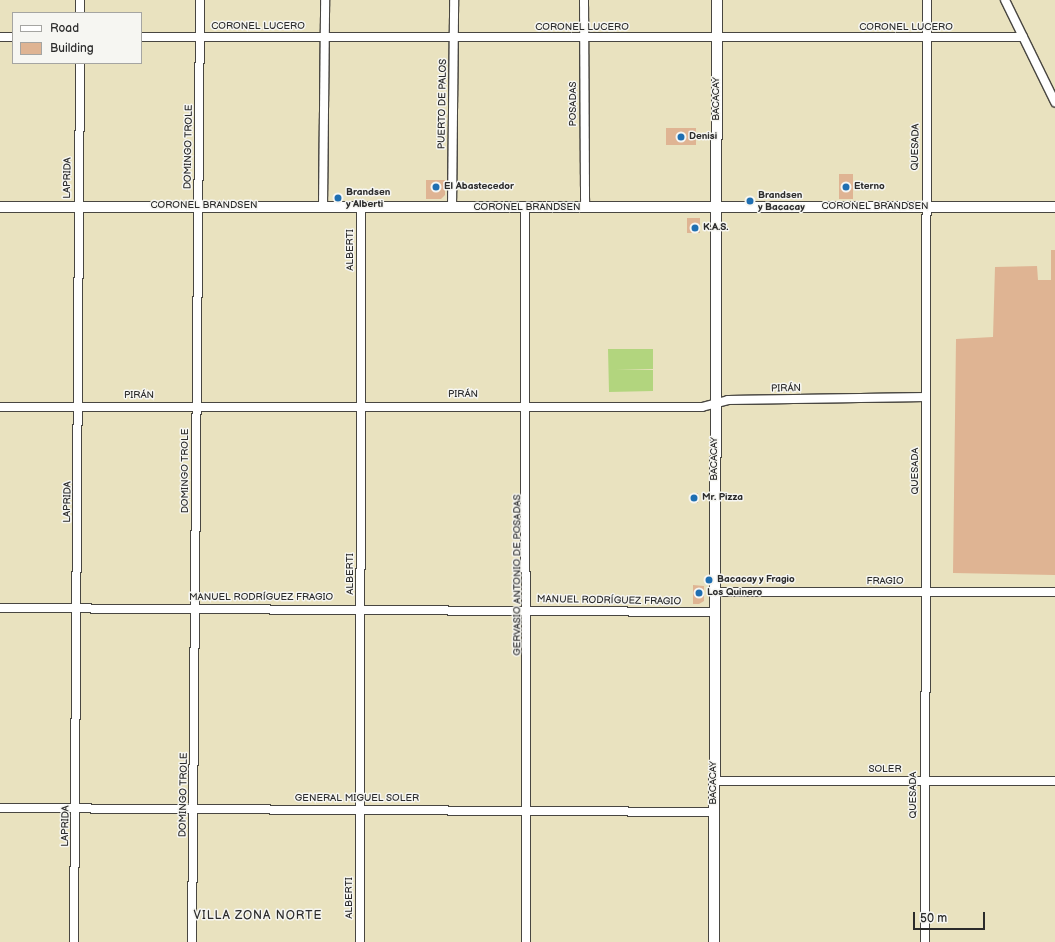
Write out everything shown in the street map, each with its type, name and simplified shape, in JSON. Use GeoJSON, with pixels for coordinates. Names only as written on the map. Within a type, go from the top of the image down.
{"type":"FeatureCollection","features":[{"type":"Feature","properties":{"kind":"street"},"geometry":{"type":"LineString","coordinates":[[80,0],[80,12]]}},
{"type":"Feature","properties":{"kind":"street","name":"DOMINGO TROLE"},"geometry":{"type":"LineString","coordinates":[[192,942],[200,0]]}},
{"type":"Feature","properties":{"kind":"street"},"geometry":{"type":"LineString","coordinates":[[323,206],[325,0]]}},
{"type":"Feature","properties":{"kind":"street","name":"PUERTO DE PALOS"},"geometry":{"type":"LineString","coordinates":[[452,208],[454,0]]}},
{"type":"Feature","properties":{"kind":"street","name":"POSADAS"},"geometry":{"type":"LineString","coordinates":[[584,0],[585,207]]}},
{"type":"Feature","properties":{"kind":"street","name":"BACACAY"},"geometry":{"type":"LineString","coordinates":[[714,942],[717,0]]}},
{"type":"Feature","properties":{"kind":"street","name":"QUESADA"},"geometry":{"type":"LineString","coordinates":[[925,942],[924,780],[927,0]]}},
{"type":"Feature","properties":{"kind":"street"},"geometry":{"type":"LineString","coordinates":[[1005,0],[1055,102]]}},
{"type":"Feature","properties":{"kind":"street"},"geometry":{"type":"LineString","coordinates":[[0,37],[12,37]]}},
{"type":"Feature","properties":{"kind":"street","name":"CORONEL LUCERO"},"geometry":{"type":"LineString","coordinates":[[142,37],[1023,37]]}},
{"type":"Feature","properties":{"kind":"street","name":"LAPRIDA"},"geometry":{"type":"LineString","coordinates":[[74,942],[79,406],[78,207],[80,64]]}},
{"type":"Feature","properties":{"kind":"street","name":"CORONEL BRANDSEN"},"geometry":{"type":"LineString","coordinates":[[0,207],[1055,207]]}},
{"type":"Feature","properties":{"kind":"street","name":"ALBERTI"},"geometry":{"type":"LineString","coordinates":[[360,942],[362,405],[361,207]]}},
{"type":"Feature","properties":{"kind":"street","name":"GERVASIO ANTONIO DE POSADAS"},"geometry":{"type":"LineString","coordinates":[[525,208],[528,406],[526,942]]}},
{"type":"Feature","properties":{"kind":"street","name":"PIRÁN"},"geometry":{"type":"LineString","coordinates":[[0,407],[362,405],[702,407],[716,403],[926,397]]}},
{"type":"Feature","properties":{"kind":"street","name":"FRAGIO"},"geometry":{"type":"LineString","coordinates":[[715,592],[1055,592]]}},
{"type":"Feature","properties":{"kind":"street","name":"MANUEL RODRÍGUEZ FRAGIO"},"geometry":{"type":"LineString","coordinates":[[0,608],[361,608],[715,612]]}},
{"type":"Feature","properties":{"kind":"street","name":"SOLER"},"geometry":{"type":"LineString","coordinates":[[714,781],[924,780],[1055,782]]}},
{"type":"Feature","properties":{"kind":"street","name":"GENERAL MIGUEL SOLER"},"geometry":{"type":"LineString","coordinates":[[0,808],[194,807],[714,812]]}},
{"type":"Feature","properties":{"kind":"green space"},"geometry":{"type":"Polygon","coordinates":[[[608,349],[653,349],[653,369],[616,370],[653,370],[653,391],[609,392],[608,349]]]}},
{"type":"Feature","properties":{"kind":"building","name":"Denisi"},"geometry":{"type":"Polygon","coordinates":[[[666,128],[696,128],[696,145],[666,145],[666,128]]]}},
{"type":"Feature","properties":{"kind":"building","name":"Eterno"},"geometry":{"type":"Polygon","coordinates":[[[839,174],[853,174],[853,199],[839,199],[839,174]]]}},
{"type":"Feature","properties":{"kind":"building","name":"El Abastecedor"},"geometry":{"type":"Polygon","coordinates":[[[426,180],[445,180],[445,195],[441,199],[426,199],[426,180]]]}},
{"type":"Feature","properties":{"kind":"building","name":"K.A.S."},"geometry":{"type":"Polygon","coordinates":[[[687,218],[700,218],[700,233],[687,233],[687,218]]]}},
{"type":"Feature","properties":{"kind":"building"},"geometry":{"type":"Polygon","coordinates":[[[1051,250],[1055,250],[1055,575],[953,573],[956,339],[993,337],[995,267],[1037,266],[1038,280],[1051,280],[1051,250]]]}},
{"type":"Feature","properties":{"kind":"building","name":"Mr. Pizza"},"geometry":{"type":"Polygon","coordinates":[[[691,493],[698,493],[698,503],[691,503],[691,493]]]}},
{"type":"Feature","properties":{"kind":"building","name":"Los Quinero"},"geometry":{"type":"Polygon","coordinates":[[[693,585],[704,586],[704,601],[699,604],[693,604],[693,585]]]}},
{"type":"Feature","properties":{"kind":"place","name":"Denisi"},"geometry":{"type":"Point","coordinates":[681,137]}},
{"type":"Feature","properties":{"kind":"place","name":"El Abastecedor"},"geometry":{"type":"Point","coordinates":[436,187]}},
{"type":"Feature","properties":{"kind":"place","name":"Eterno"},"geometry":{"type":"Point","coordinates":[846,187]}},
{"type":"Feature","properties":{"kind":"place","name":"Brandsen y Alberti"},"geometry":{"type":"Point","coordinates":[338,198]}},
{"type":"Feature","properties":{"kind":"place","name":"Brandsen y Bacacay"},"geometry":{"type":"Point","coordinates":[750,201]}},
{"type":"Feature","properties":{"kind":"place","name":"K.A.S."},"geometry":{"type":"Point","coordinates":[695,228]}},
{"type":"Feature","properties":{"kind":"place","name":"Mr. Pizza"},"geometry":{"type":"Point","coordinates":[694,498]}},
{"type":"Feature","properties":{"kind":"place","name":"Bacacay y Fragio"},"geometry":{"type":"Point","coordinates":[709,580]}},
{"type":"Feature","properties":{"kind":"place","name":"Los Quinero"},"geometry":{"type":"Point","coordinates":[699,593]}},
{"type":"Feature","properties":{"kind":"district","name":"VILLA ZONA NORTE"},"geometry":{"type":"Point","coordinates":[258,916]}}]}
